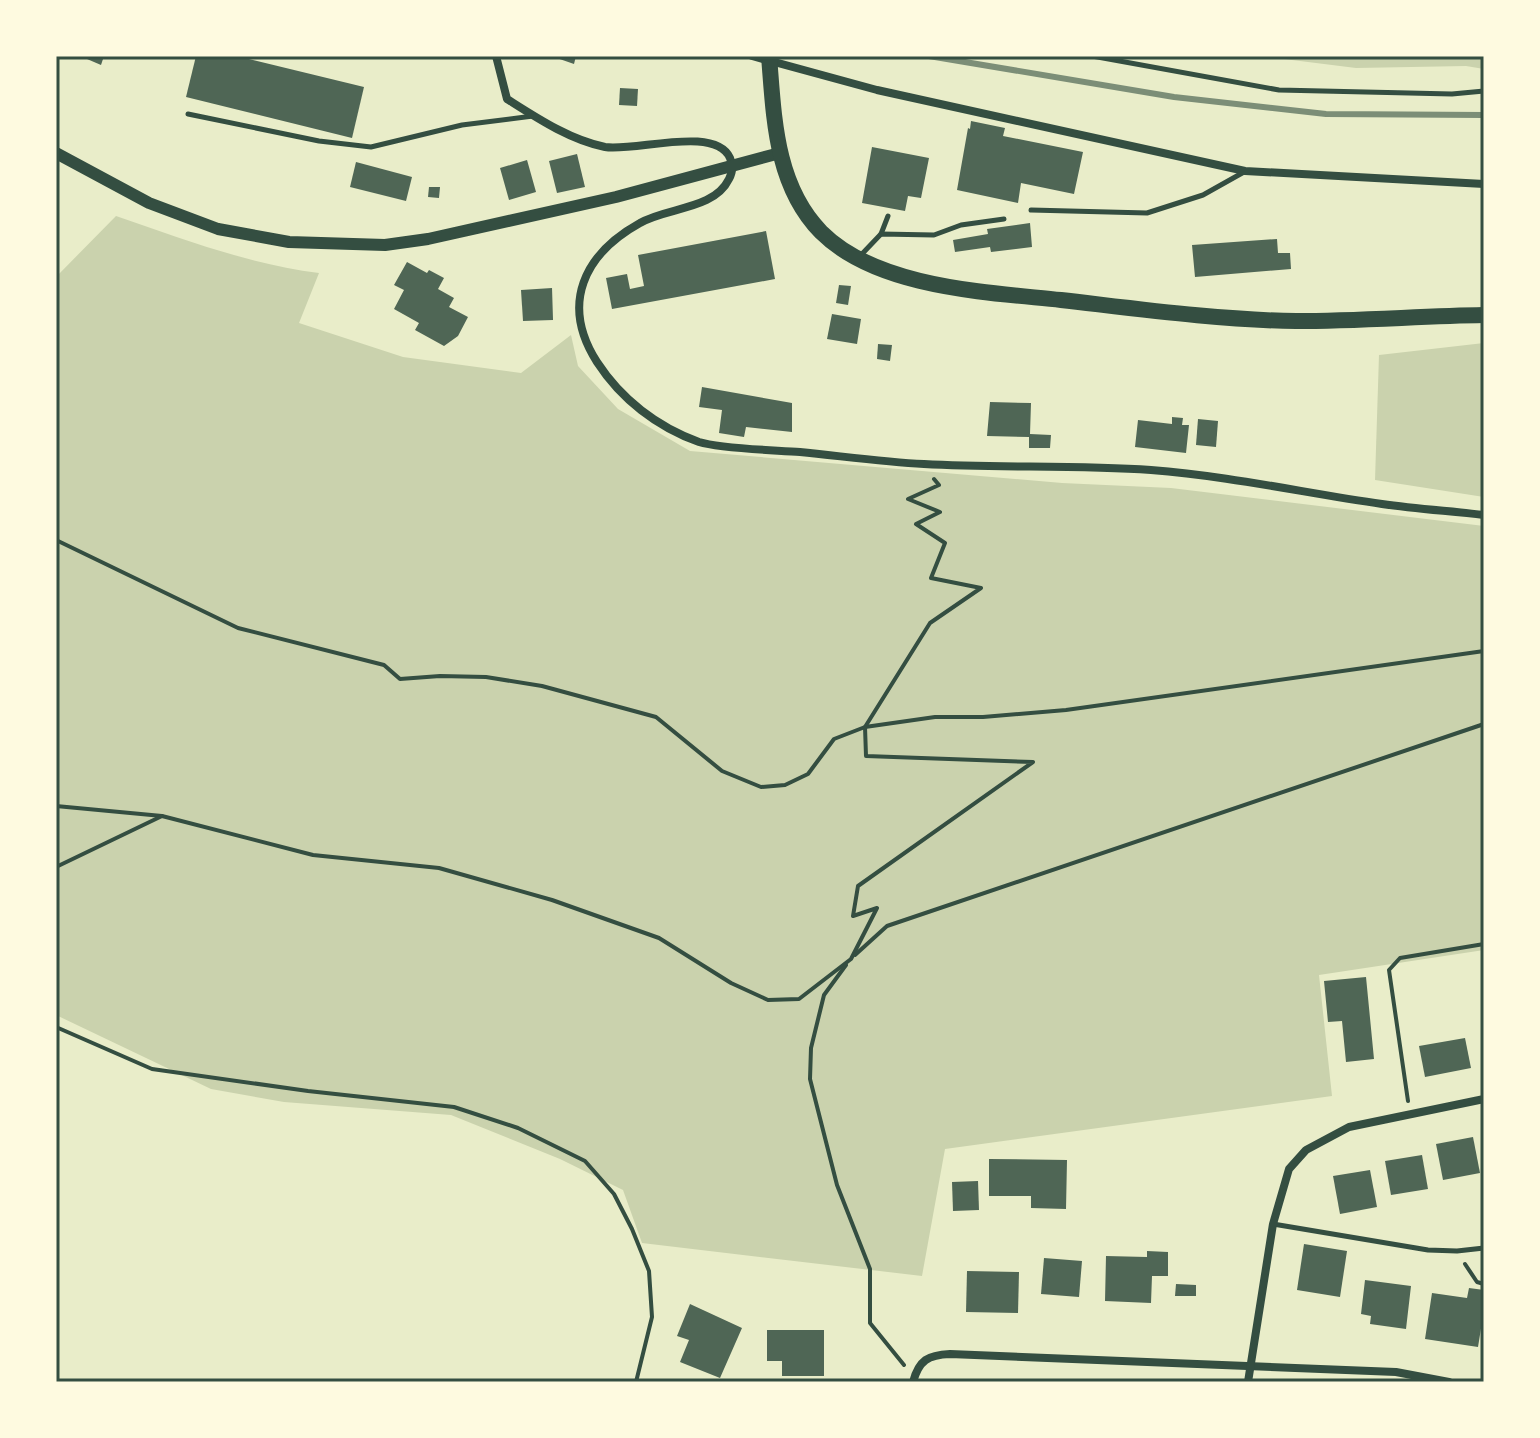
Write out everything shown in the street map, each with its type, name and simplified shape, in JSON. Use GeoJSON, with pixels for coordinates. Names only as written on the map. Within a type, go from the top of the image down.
{"type":"FeatureCollection","features":[{"type":"Feature","properties":{"kind":"main road"},"geometry":{"type":"LineString","coordinates":[[769,56],[774,122],[780,153],[793,191],[807,214],[821,232],[858,258],[909,279],[1004,294],[1221,317],[1297,321],[1484,315]]}},
{"type":"Feature","properties":{"kind":"street"},"geometry":{"type":"LineString","coordinates":[[496,56],[507,99],[587,142],[625,148],[683,141],[710,142],[727,152],[733,164],[730,178],[717,195],[642,221],[614,241],[592,263],[580,291],[579,322],[596,360],[624,396],[661,425],[701,443],[923,464],[1150,470],[1223,478],[1384,504],[1484,515]]}},
{"type":"Feature","properties":{"kind":"street"},"geometry":{"type":"LineString","coordinates":[[752,56],[877,90],[1245,171],[1484,184]]}},
{"type":"Feature","properties":{"kind":"street"},"geometry":{"type":"LineString","coordinates":[[56,153],[149,203],[218,229],[289,242],[355,245],[385,245],[428,239],[616,197],[780,153]]}},
{"type":"Feature","properties":{"kind":"street"},"geometry":{"type":"LineString","coordinates":[[1248,1382],[1273,1224],[1289,1169],[1306,1150],[1349,1127],[1484,1099]]}},
{"type":"Feature","properties":{"kind":"street"},"geometry":{"type":"LineString","coordinates":[[914,1380],[920,1363],[931,1355],[950,1354],[1396,1372],[1449,1382]]}},
{"type":"Feature","properties":{"kind":"lane"},"geometry":{"type":"LineString","coordinates":[[1092,56],[1279,90],[1452,94],[1484,91]]}},
{"type":"Feature","properties":{"kind":"lane"},"geometry":{"type":"LineString","coordinates":[[188,114],[319,141],[371,147],[462,125],[534,116]]}},
{"type":"Feature","properties":{"kind":"lane"},"geometry":{"type":"LineString","coordinates":[[1031,210],[1147,213],[1203,195],[1245,171]]}},
{"type":"Feature","properties":{"kind":"lane"},"geometry":{"type":"LineString","coordinates":[[858,258],[881,234],[888,216]]}},
{"type":"Feature","properties":{"kind":"lane"},"geometry":{"type":"LineString","coordinates":[[881,234],[934,235],[961,225],[1004,219]]}},
{"type":"Feature","properties":{"kind":"lane"},"geometry":{"type":"LineString","coordinates":[[1273,1224],[1428,1250],[1484,1248]]}},
{"type":"Feature","properties":{"kind":"path"},"geometry":{"type":"LineString","coordinates":[[914,1380],[870,1323],[870,1269],[837,1185],[810,1079],[811,1048],[824,995],[851,959],[877,908],[853,916],[858,886],[1033,762],[866,756],[865,727],[930,623],[981,588],[931,578],[945,543],[916,524],[940,512],[908,499],[939,485],[923,464]]}},
{"type":"Feature","properties":{"kind":"path"},"geometry":{"type":"LineString","coordinates":[[56,540],[238,628],[384,665],[400,679],[486,677],[542,686],[656,717],[722,771],[761,787],[785,785],[808,774],[834,739],[865,727],[935,717],[983,717],[1066,710],[1484,651]]}},
{"type":"Feature","properties":{"kind":"path"},"geometry":{"type":"LineString","coordinates":[[56,806],[162,816],[313,855],[439,868],[552,900],[659,938],[731,983],[768,1000],[799,999],[851,959],[887,926],[1484,724]]}},
{"type":"Feature","properties":{"kind":"path"},"geometry":{"type":"LineString","coordinates":[[56,867],[162,816]]}},
{"type":"Feature","properties":{"kind":"path"},"geometry":{"type":"LineString","coordinates":[[1410,1113],[1389,970],[1400,958],[1484,944]]}},
{"type":"Feature","properties":{"kind":"path"},"geometry":{"type":"LineString","coordinates":[[56,1027],[152,1069],[280,1088],[454,1107],[518,1128],[585,1161],[614,1194],[649,1271],[652,1317],[636,1382]]}},
{"type":"Feature","properties":{"kind":"path"},"geometry":{"type":"LineString","coordinates":[[1457,1251],[1477,1282],[1484,1284]]}},
{"type":"Feature","properties":{"kind":"path"},"geometry":{"type":"LineString","coordinates":[[1483,1382],[1484,1370]]}},
{"type":"Feature","properties":{"kind":"green space"},"geometry":{"type":"Polygon","coordinates":[[[1260,56],[1484,56],[1484,69],[1466,66],[1356,68],[1260,56]]]}},
{"type":"Feature","properties":{"kind":"green space"},"geometry":{"type":"Polygon","coordinates":[[[116,216],[241,257],[319,273],[299,323],[403,357],[521,373],[571,335],[578,366],[618,409],[690,451],[1062,483],[1171,488],[1484,526],[1484,950],[1319,975],[1332,1096],[945,1149],[922,1276],[642,1243],[623,1190],[560,1159],[451,1115],[284,1102],[211,1089],[56,1015],[56,277],[116,216]]]}},
{"type":"Feature","properties":{"kind":"green space"},"geometry":{"type":"Polygon","coordinates":[[[1484,343],[1484,497],[1375,480],[1379,355],[1484,343]]]}},
{"type":"Feature","properties":{"kind":"building"},"geometry":{"type":"Polygon","coordinates":[[[80,56],[104,56],[101,65],[80,56]]]}},
{"type":"Feature","properties":{"kind":"building"},"geometry":{"type":"Polygon","coordinates":[[[196,56],[237,56],[364,87],[352,138],[186,97],[196,56]]]}},
{"type":"Feature","properties":{"kind":"building"},"geometry":{"type":"Polygon","coordinates":[[[551,56],[576,56],[574,64],[551,56]]]}},
{"type":"Feature","properties":{"kind":"building"},"geometry":{"type":"Polygon","coordinates":[[[620,88],[638,89],[637,106],[619,105],[620,88]]]}},
{"type":"Feature","properties":{"kind":"building"},"geometry":{"type":"Polygon","coordinates":[[[971,121],[1005,128],[1003,136],[1083,152],[1074,194],[1021,183],[1018,203],[957,190],[971,121]]]}},
{"type":"Feature","properties":{"kind":"building"},"geometry":{"type":"Polygon","coordinates":[[[872,147],[929,158],[921,198],[908,196],[905,211],[862,203],[872,147]]]}},
{"type":"Feature","properties":{"kind":"building"},"geometry":{"type":"Polygon","coordinates":[[[577,154],[585,187],[557,193],[549,161],[577,154]]]}},
{"type":"Feature","properties":{"kind":"building"},"geometry":{"type":"Polygon","coordinates":[[[527,160],[536,192],[509,200],[500,168],[527,160]]]}},
{"type":"Feature","properties":{"kind":"building"},"geometry":{"type":"Polygon","coordinates":[[[356,162],[412,177],[406,201],[350,187],[356,162]]]}},
{"type":"Feature","properties":{"kind":"building"},"geometry":{"type":"Polygon","coordinates":[[[429,187],[440,187],[439,198],[428,197],[429,187]]]}},
{"type":"Feature","properties":{"kind":"building"},"geometry":{"type":"Polygon","coordinates":[[[1030,223],[1032,247],[991,252],[990,247],[955,252],[953,240],[988,234],[987,229],[1030,223]]]}},
{"type":"Feature","properties":{"kind":"building"},"geometry":{"type":"Polygon","coordinates":[[[766,231],[775,279],[612,309],[606,278],[627,274],[630,289],[644,286],[638,255],[766,231]]]}},
{"type":"Feature","properties":{"kind":"building"},"geometry":{"type":"Polygon","coordinates":[[[1277,239],[1278,253],[1290,253],[1291,269],[1195,277],[1192,245],[1277,239]]]}},
{"type":"Feature","properties":{"kind":"building"},"geometry":{"type":"Polygon","coordinates":[[[407,262],[444,278],[438,289],[454,298],[449,307],[468,317],[458,336],[444,346],[415,330],[419,323],[394,309],[404,290],[394,285],[407,262]]]}},
{"type":"Feature","properties":{"kind":"building"},"geometry":{"type":"Polygon","coordinates":[[[839,285],[851,286],[848,305],[836,303],[839,285]]]}},
{"type":"Feature","properties":{"kind":"building"},"geometry":{"type":"Polygon","coordinates":[[[552,288],[553,320],[523,321],[521,290],[552,288]]]}},
{"type":"Feature","properties":{"kind":"building"},"geometry":{"type":"Polygon","coordinates":[[[832,314],[861,319],[857,344],[827,339],[832,314]]]}},
{"type":"Feature","properties":{"kind":"building"},"geometry":{"type":"Polygon","coordinates":[[[878,344],[892,345],[890,361],[877,359],[878,344]]]}},
{"type":"Feature","properties":{"kind":"building"},"geometry":{"type":"Polygon","coordinates":[[[702,387],[792,403],[792,432],[746,427],[744,437],[719,433],[722,410],[699,407],[702,387]]]}},
{"type":"Feature","properties":{"kind":"building"},"geometry":{"type":"Polygon","coordinates":[[[990,402],[1031,403],[1030,434],[1051,435],[1050,448],[1029,448],[1029,437],[987,436],[990,402]]]}},
{"type":"Feature","properties":{"kind":"building"},"geometry":{"type":"Polygon","coordinates":[[[1172,417],[1183,418],[1182,425],[1189,425],[1186,453],[1135,447],[1138,420],[1172,424],[1172,417]]]}},
{"type":"Feature","properties":{"kind":"building"},"geometry":{"type":"Polygon","coordinates":[[[1198,419],[1218,421],[1216,447],[1196,445],[1198,419]]]}},
{"type":"Feature","properties":{"kind":"building"},"geometry":{"type":"Polygon","coordinates":[[[1366,977],[1374,1059],[1346,1062],[1342,1021],[1328,1022],[1324,981],[1366,977]]]}},
{"type":"Feature","properties":{"kind":"building"},"geometry":{"type":"Polygon","coordinates":[[[1465,1038],[1471,1068],[1425,1077],[1419,1046],[1465,1038]]]}},
{"type":"Feature","properties":{"kind":"building"},"geometry":{"type":"Polygon","coordinates":[[[1473,1137],[1480,1173],[1443,1180],[1436,1144],[1473,1137]]]}},
{"type":"Feature","properties":{"kind":"building"},"geometry":{"type":"Polygon","coordinates":[[[1422,1155],[1428,1189],[1391,1195],[1385,1161],[1422,1155]]]}},
{"type":"Feature","properties":{"kind":"building"},"geometry":{"type":"Polygon","coordinates":[[[989,1159],[1067,1160],[1066,1209],[1031,1208],[1031,1196],[989,1196],[989,1159]]]}},
{"type":"Feature","properties":{"kind":"building"},"geometry":{"type":"Polygon","coordinates":[[[1370,1170],[1377,1207],[1340,1214],[1333,1176],[1370,1170]]]}},
{"type":"Feature","properties":{"kind":"building"},"geometry":{"type":"Polygon","coordinates":[[[978,1181],[979,1210],[953,1211],[952,1182],[978,1181]]]}},
{"type":"Feature","properties":{"kind":"building"},"geometry":{"type":"Polygon","coordinates":[[[1304,1244],[1347,1251],[1340,1297],[1297,1290],[1304,1244]]]}},
{"type":"Feature","properties":{"kind":"building"},"geometry":{"type":"Polygon","coordinates":[[[1147,1251],[1168,1252],[1168,1276],[1152,1276],[1151,1303],[1105,1301],[1106,1256],[1147,1257],[1147,1251]]]}},
{"type":"Feature","properties":{"kind":"building"},"geometry":{"type":"Polygon","coordinates":[[[1044,1258],[1082,1261],[1079,1297],[1041,1294],[1044,1258]]]}},
{"type":"Feature","properties":{"kind":"building"},"geometry":{"type":"Polygon","coordinates":[[[967,1271],[1019,1272],[1018,1313],[966,1312],[967,1271]]]}},
{"type":"Feature","properties":{"kind":"building"},"geometry":{"type":"Polygon","coordinates":[[[1365,1280],[1411,1286],[1406,1329],[1370,1324],[1371,1316],[1361,1314],[1365,1280]]]}},
{"type":"Feature","properties":{"kind":"building"},"geometry":{"type":"Polygon","coordinates":[[[1176,1284],[1196,1285],[1196,1296],[1175,1296],[1176,1284]]]}},
{"type":"Feature","properties":{"kind":"building"},"geometry":{"type":"Polygon","coordinates":[[[1469,1288],[1484,1290],[1478,1347],[1425,1339],[1432,1293],[1467,1298],[1469,1288]]]}},
{"type":"Feature","properties":{"kind":"building"},"geometry":{"type":"Polygon","coordinates":[[[690,1304],[742,1328],[720,1378],[680,1362],[689,1340],[677,1336],[690,1304]]]}},
{"type":"Feature","properties":{"kind":"building"},"geometry":{"type":"Polygon","coordinates":[[[767,1330],[824,1330],[824,1376],[782,1376],[782,1361],[767,1361],[767,1330]]]}},
{"type":"Feature","properties":{"kind":"railway"},"geometry":{"type":"LineString","coordinates":[[929,56],[1174,97],[1326,114],[1484,115]]}}]}
